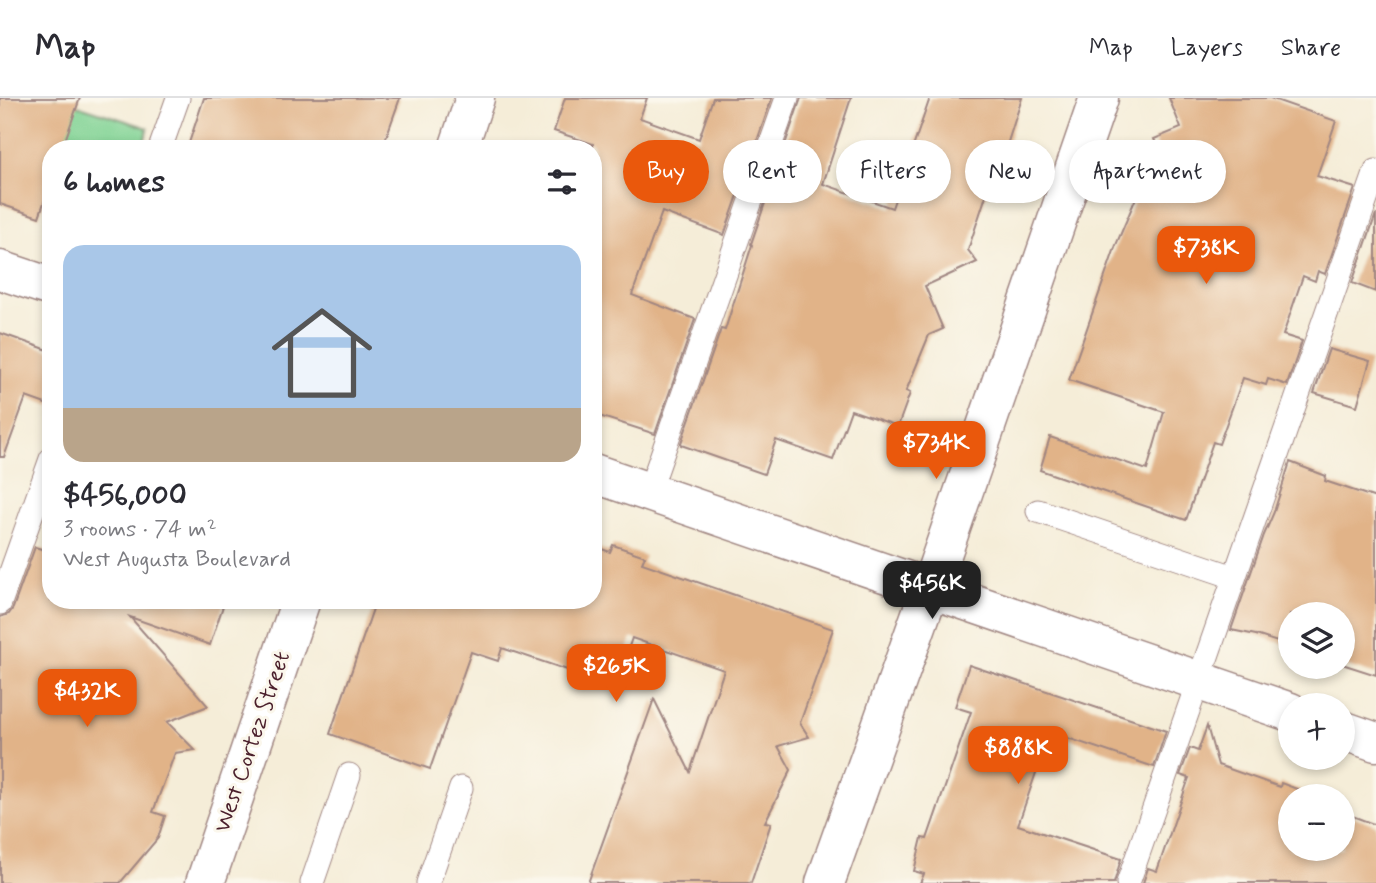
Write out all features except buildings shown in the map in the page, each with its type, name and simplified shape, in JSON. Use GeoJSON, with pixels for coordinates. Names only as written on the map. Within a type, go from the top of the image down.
{"type":"FeatureCollection","features":[{"type":"Feature","properties":{"kind":"street"},"geometry":{"type":"LineString","coordinates":[[461,140],[475,98]]}},
{"type":"Feature","properties":{"kind":"street"},"geometry":{"type":"LineString","coordinates":[[825,883],[930,589],[1099,98]]}},
{"type":"Feature","properties":{"kind":"street"},"geometry":{"type":"LineString","coordinates":[[0,270],[42,284]]}},
{"type":"Feature","properties":{"kind":"street"},"geometry":{"type":"LineString","coordinates":[[602,476],[1278,708]]}},
{"type":"Feature","properties":{"kind":"street","name":"West Cortez Street"},"geometry":{"type":"LineString","coordinates":[[205,883],[298,609]]}},
{"type":"Feature","properties":{"kind":"street"},"geometry":{"type":"LineString","coordinates":[[1355,735],[1376,742]]}},
{"type":"Feature","properties":{"kind":"lane"},"geometry":{"type":"LineString","coordinates":[[163,140],[178,98]]}},
{"type":"Feature","properties":{"kind":"lane"},"geometry":{"type":"LineString","coordinates":[[649,492],[787,98]]}},
{"type":"Feature","properties":{"kind":"lane"},"geometry":{"type":"LineString","coordinates":[[1128,883],[1376,171]]}},
{"type":"Feature","properties":{"kind":"lane"},"geometry":{"type":"LineString","coordinates":[[0,603],[42,484]]}},
{"type":"Feature","properties":{"kind":"lane"},"geometry":{"type":"LineString","coordinates":[[1038,511],[1234,577]]}},
{"type":"Feature","properties":{"kind":"lane"},"geometry":{"type":"LineString","coordinates":[[312,883],[349,775]]}},
{"type":"Feature","properties":{"kind":"lane"},"geometry":{"type":"LineString","coordinates":[[428,883],[461,788]]}},
{"type":"Feature","properties":{"kind":"green space"},"geometry":{"type":"Polygon","coordinates":[[[55,98],[148,128],[145,140],[44,140],[0,125],[55,98]]]}}]}
